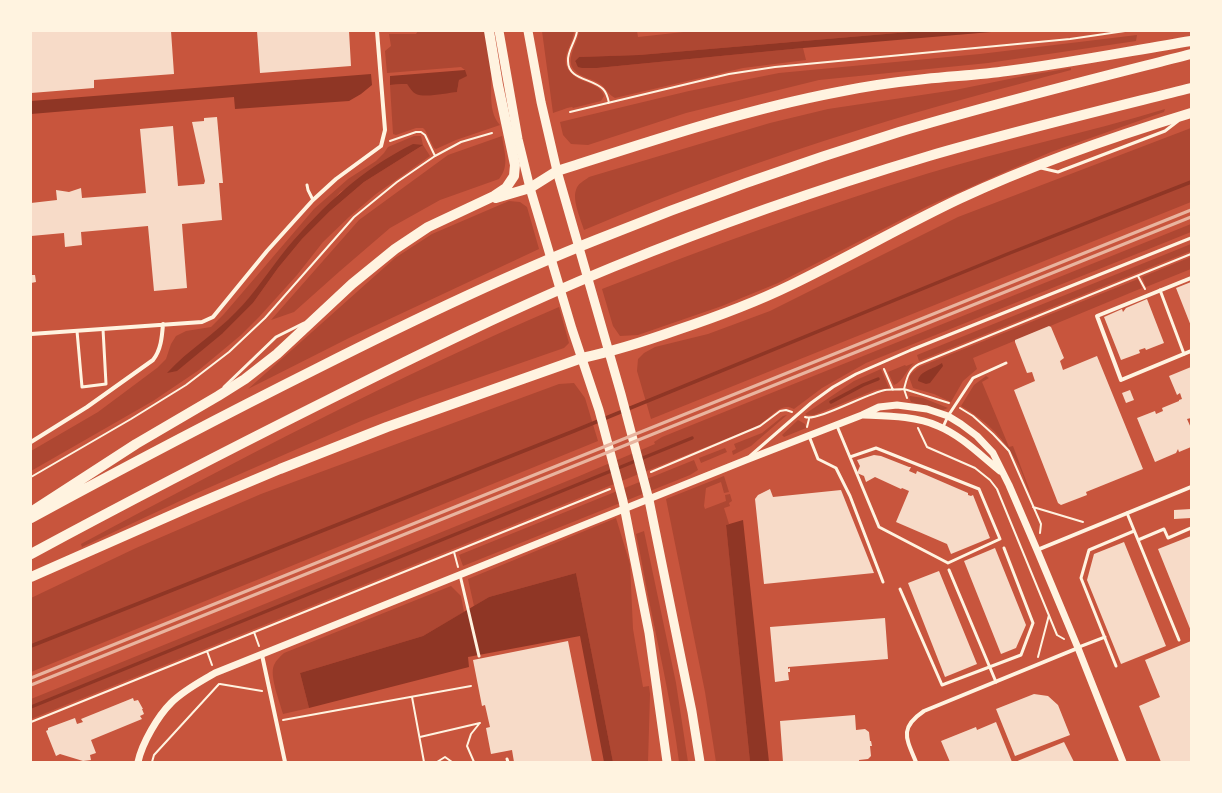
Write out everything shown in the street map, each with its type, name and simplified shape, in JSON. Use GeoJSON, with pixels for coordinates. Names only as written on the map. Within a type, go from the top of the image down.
{"type":"FeatureCollection","features":[{"type":"Feature","properties":{"kind":"highway"},"geometry":{"type":"LineString","coordinates":[[31,512],[136,444],[210,401],[272,358],[379,260],[412,236],[445,218],[486,200],[501,192],[510,184],[514,176],[515,168],[498,85],[489,31]]}},
{"type":"Feature","properties":{"kind":"highway"},"geometry":{"type":"LineString","coordinates":[[486,200],[507,196],[530,188],[557,171],[712,122],[811,97],[911,80],[1005,71],[1191,42]]}},
{"type":"Feature","properties":{"kind":"highway"},"geometry":{"type":"LineString","coordinates":[[31,518],[233,411],[376,338],[519,272],[594,240],[768,175],[900,132],[1056,88],[1191,54]]}},
{"type":"Feature","properties":{"kind":"highway"},"geometry":{"type":"LineString","coordinates":[[31,554],[263,432],[393,367],[535,300],[619,265],[727,223],[868,175],[996,138],[1191,88]]}},
{"type":"Feature","properties":{"kind":"highway"},"geometry":{"type":"LineString","coordinates":[[31,577],[163,518],[280,469],[387,427],[582,358],[610,352],[753,302],[797,282],[918,218],[1033,166],[1097,143],[1188,114]]}},
{"type":"Feature","properties":{"kind":"main road"},"geometry":{"type":"LineString","coordinates":[[499,31],[518,139],[530,188],[572,329],[595,397],[613,461],[627,520],[649,633],[667,762]]}},
{"type":"Feature","properties":{"kind":"main road"},"geometry":{"type":"LineString","coordinates":[[528,31],[541,102],[557,171],[610,352],[651,510],[692,712],[700,762]]}},
{"type":"Feature","properties":{"kind":"street"},"geometry":{"type":"LineString","coordinates":[[31,334],[202,322],[213,317],[267,251],[313,200],[336,179],[381,146],[385,130],[377,31]]}},
{"type":"Feature","properties":{"kind":"street"},"geometry":{"type":"LineString","coordinates":[[1191,278],[1096,316],[1121,380],[1191,351]]}},
{"type":"Feature","properties":{"kind":"street"},"geometry":{"type":"LineString","coordinates":[[31,442],[87,407],[153,360],[159,350],[163,324]]}},
{"type":"Feature","properties":{"kind":"street"},"geometry":{"type":"LineString","coordinates":[[138,762],[147,738],[159,718],[172,703],[187,690],[215,674],[879,407],[897,405],[927,409],[948,416],[977,436],[993,453],[1009,485],[1037,550],[1123,762]]}},
{"type":"Feature","properties":{"kind":"street"},"geometry":{"type":"LineString","coordinates":[[862,415],[915,420],[943,428],[969,444],[1002,473]]}},
{"type":"Feature","properties":{"kind":"street"},"geometry":{"type":"LineString","coordinates":[[1037,550],[1191,487]]}},
{"type":"Feature","properties":{"kind":"street"},"geometry":{"type":"LineString","coordinates":[[916,762],[906,738],[907,731],[910,724],[924,711],[1078,648]]}},
{"type":"Feature","properties":{"kind":"street"},"geometry":{"type":"LineString","coordinates":[[262,655],[284,762]]}},
{"type":"Feature","properties":{"kind":"lane"},"geometry":{"type":"LineString","coordinates":[[1033,166],[1058,172],[1165,131],[1188,114]]}},
{"type":"Feature","properties":{"kind":"lane"},"geometry":{"type":"LineString","coordinates":[[308,185],[308,190],[313,200]]}},
{"type":"Feature","properties":{"kind":"lane"},"geometry":{"type":"LineString","coordinates":[[746,460],[811,403],[833,387],[856,374],[1191,238]]}},
{"type":"Feature","properties":{"kind":"lane"},"geometry":{"type":"LineString","coordinates":[[1160,290],[1184,354]]}},
{"type":"Feature","properties":{"kind":"lane"},"geometry":{"type":"LineString","coordinates":[[77,330],[77,345],[82,387],[106,384],[103,329]]}},
{"type":"Feature","properties":{"kind":"lane"},"geometry":{"type":"LineString","coordinates":[[943,428],[948,416],[974,378],[1006,363]]}},
{"type":"Feature","properties":{"kind":"lane"},"geometry":{"type":"LineString","coordinates":[[836,424],[878,527],[948,563],[1000,539],[978,489],[876,448],[850,457]]}},
{"type":"Feature","properties":{"kind":"lane"},"geometry":{"type":"LineString","coordinates":[[809,436],[818,459],[836,468],[850,496],[884,582]]}},
{"type":"Feature","properties":{"kind":"lane"},"geometry":{"type":"LineString","coordinates":[[1127,513],[1179,640]]}},
{"type":"Feature","properties":{"kind":"lane"},"geometry":{"type":"LineString","coordinates":[[1138,540],[1164,529],[1168,538],[1191,528]]}},
{"type":"Feature","properties":{"kind":"lane"},"geometry":{"type":"LineString","coordinates":[[1116,666],[1081,578],[1089,550],[1134,530]]}},
{"type":"Feature","properties":{"kind":"lane"},"geometry":{"type":"LineString","coordinates":[[900,589],[942,685],[1021,655],[1033,623],[1004,548]]}},
{"type":"Feature","properties":{"kind":"lane"},"geometry":{"type":"LineString","coordinates":[[949,570],[996,682]]}},
{"type":"Feature","properties":{"kind":"lane"},"geometry":{"type":"LineString","coordinates":[[460,575],[479,656]]}},
{"type":"Feature","properties":{"kind":"lane"},"geometry":{"type":"LineString","coordinates":[[1078,648],[1105,637]]}},
{"type":"Feature","properties":{"kind":"path"},"geometry":{"type":"LineString","coordinates":[[577,31],[567,59],[569,68],[575,75],[603,88],[609,103]]}},
{"type":"Feature","properties":{"kind":"path"},"geometry":{"type":"LineString","coordinates":[[570,112],[729,74],[775,66],[1070,39],[1125,31]]}},
{"type":"Feature","properties":{"kind":"path"},"geometry":{"type":"LineString","coordinates":[[381,146],[393,140],[416,132],[421,132],[425,135],[434,156]]}},
{"type":"Feature","properties":{"kind":"path"},"geometry":{"type":"LineString","coordinates":[[31,477],[132,419],[186,385],[229,352],[265,318],[354,217],[397,182],[434,156],[452,146],[492,133]]}},
{"type":"Feature","properties":{"kind":"path"},"geometry":{"type":"LineString","coordinates":[[1138,276],[1148,296]]}},
{"type":"Feature","properties":{"kind":"path"},"geometry":{"type":"LineString","coordinates":[[882,363],[892,390]]}},
{"type":"Feature","properties":{"kind":"path"},"geometry":{"type":"LineString","coordinates":[[1033,507],[1095,526]]}},
{"type":"Feature","properties":{"kind":"path"},"geometry":{"type":"LineString","coordinates":[[454,552],[460,575]]}},
{"type":"Feature","properties":{"kind":"path"},"geometry":{"type":"LineString","coordinates":[[1036,665],[1049,614]]}},
{"type":"Feature","properties":{"kind":"path"},"geometry":{"type":"LineString","coordinates":[[254,632],[262,655]]}},
{"type":"Feature","properties":{"kind":"path"},"geometry":{"type":"LineString","coordinates":[[207,651],[219,684]]}},
{"type":"Feature","properties":{"kind":"path"},"geometry":{"type":"LineString","coordinates":[[219,684],[260,691],[269,690]]}},
{"type":"Feature","properties":{"kind":"path"},"geometry":{"type":"LineString","coordinates":[[152,762],[154,755],[219,684]]}},
{"type":"Feature","properties":{"kind":"path"},"geometry":{"type":"LineString","coordinates":[[276,721],[471,686]]}},
{"type":"Feature","properties":{"kind":"path"},"geometry":{"type":"LineString","coordinates":[[412,697],[424,762]]}},
{"type":"Feature","properties":{"kind":"path"},"geometry":{"type":"LineString","coordinates":[[420,737],[480,723],[471,734],[467,746],[474,762]]}},
{"type":"Feature","properties":{"kind":"path"},"geometry":{"type":"LineString","coordinates":[[437,762],[445,757],[452,762]]}},
{"type":"Feature","properties":{"kind":"shaded area"},"geometry":{"type":"Polygon","coordinates":[[[418,31],[485,31],[491,69],[492,108],[496,120],[500,125],[456,140],[436,149],[423,128],[416,128],[396,135],[393,134],[390,85],[407,84],[414,92],[457,92],[459,80],[465,70],[461,67],[387,73],[385,51],[391,46],[389,34],[416,34],[418,31]]]}},
{"type":"Feature","properties":{"kind":"shaded area"},"geometry":{"type":"Polygon","coordinates":[[[542,31],[574,31],[566,58],[568,69],[576,77],[599,88],[604,96],[601,101],[573,108],[569,107],[553,113],[542,31]]]}},
{"type":"Feature","properties":{"kind":"shaded area"},"geometry":{"type":"Polygon","coordinates":[[[579,31],[637,31],[638,37],[693,31],[921,31],[639,55],[579,57],[575,61],[576,64],[597,68],[803,48],[806,60],[743,68],[615,98],[610,95],[599,83],[578,74],[572,68],[572,52],[579,31]]]}},
{"type":"Feature","properties":{"kind":"shaded area"},"geometry":{"type":"Polygon","coordinates":[[[921,31],[1003,31],[803,48],[597,68],[578,67],[575,61],[579,57],[639,55],[921,31]]]}},
{"type":"Feature","properties":{"kind":"shaded area"},"geometry":{"type":"Polygon","coordinates":[[[1137,35],[1136,41],[988,63],[819,80],[686,113],[588,145],[571,144],[563,135],[560,122],[689,91],[779,73],[980,54],[1137,35]]]}},
{"type":"Feature","properties":{"kind":"shaded area"},"geometry":{"type":"Polygon","coordinates":[[[1071,68],[1071,70],[914,113],[792,152],[687,189],[584,230],[577,210],[575,199],[576,190],[580,184],[589,177],[770,123],[828,109],[955,90],[1071,68]]]}},
{"type":"Feature","properties":{"kind":"shaded area"},"geometry":{"type":"Polygon","coordinates":[[[465,70],[467,76],[459,80],[457,92],[420,95],[413,92],[407,84],[390,85],[390,76],[465,70]]]}},
{"type":"Feature","properties":{"kind":"shaded area"},"geometry":{"type":"Polygon","coordinates":[[[371,74],[372,85],[349,101],[235,109],[234,97],[31,114],[31,101],[371,74]]]}},
{"type":"Feature","properties":{"kind":"shaded area"},"geometry":{"type":"Polygon","coordinates":[[[1165,109],[1164,112],[1051,152],[993,177],[928,206],[778,283],[722,306],[638,335],[620,336],[613,326],[602,289],[763,228],[844,200],[956,165],[1165,109]]]}},
{"type":"Feature","properties":{"kind":"shaded area"},"geometry":{"type":"Polygon","coordinates":[[[1191,128],[1191,202],[651,419],[637,371],[638,359],[644,353],[655,347],[708,334],[770,311],[958,217],[1191,128]]]}},
{"type":"Feature","properties":{"kind":"shaded area"},"geometry":{"type":"Polygon","coordinates":[[[414,136],[421,136],[423,145],[430,156],[376,194],[349,217],[323,242],[297,275],[259,317],[241,335],[199,370],[153,401],[31,471],[31,451],[98,412],[157,368],[166,359],[171,344],[176,336],[186,331],[211,327],[224,314],[314,209],[348,179],[376,161],[388,147],[414,136]],[[423,145],[340,192],[237,312],[213,334],[223,333],[253,303],[278,268],[302,239],[330,211],[364,182],[423,145]]]}},
{"type":"Feature","properties":{"kind":"shaded area"},"geometry":{"type":"Polygon","coordinates":[[[502,136],[505,164],[499,179],[440,200],[390,228],[294,312],[271,320],[359,220],[448,155],[502,136]]]}},
{"type":"Feature","properties":{"kind":"shaded area"},"geometry":{"type":"Polygon","coordinates":[[[413,144],[423,145],[364,182],[330,211],[302,239],[278,268],[253,303],[223,333],[177,371],[167,373],[243,305],[301,232],[345,189],[377,165],[413,144]]]}},
{"type":"Feature","properties":{"kind":"shaded area"},"geometry":{"type":"Polygon","coordinates":[[[509,201],[520,202],[527,207],[539,249],[349,338],[248,389],[395,258],[432,234],[509,201]]]}},
{"type":"Feature","properties":{"kind":"shaded area"},"geometry":{"type":"Polygon","coordinates":[[[1191,224],[1191,232],[866,363],[822,388],[794,409],[790,407],[782,408],[753,428],[31,719],[31,699],[577,477],[655,444],[654,442],[662,437],[1191,224]]]}},
{"type":"Feature","properties":{"kind":"shaded area"},"geometry":{"type":"Polygon","coordinates":[[[1191,244],[1191,251],[919,361],[917,355],[1191,244]]]}},
{"type":"Feature","properties":{"kind":"shaded area"},"geometry":{"type":"Polygon","coordinates":[[[1191,257],[1191,269],[1146,287],[1142,277],[1191,257]]]}},
{"type":"Feature","properties":{"kind":"shaded area"},"geometry":{"type":"Polygon","coordinates":[[[1138,279],[1142,288],[973,358],[977,369],[963,381],[951,402],[934,394],[913,388],[909,377],[919,367],[1138,279]]]}},
{"type":"Feature","properties":{"kind":"shaded area"},"geometry":{"type":"Polygon","coordinates":[[[559,307],[569,343],[564,348],[420,398],[361,421],[199,492],[82,547],[81,544],[318,420],[438,362],[559,307]]]}},
{"type":"Feature","properties":{"kind":"shaded area"},"geometry":{"type":"Polygon","coordinates":[[[914,363],[902,379],[894,385],[888,372],[914,363]]]}},
{"type":"Feature","properties":{"kind":"shaded area"},"geometry":{"type":"Polygon","coordinates":[[[942,363],[943,366],[930,383],[926,384],[918,381],[924,372],[942,363]]]}},
{"type":"Feature","properties":{"kind":"shaded area"},"geometry":{"type":"Polygon","coordinates":[[[881,369],[889,388],[875,390],[814,415],[805,414],[854,381],[881,369]]]}},
{"type":"Feature","properties":{"kind":"shaded area"},"geometry":{"type":"Polygon","coordinates":[[[986,376],[989,378],[982,382],[1009,447],[1013,446],[1031,494],[1019,466],[1002,439],[987,424],[961,406],[974,385],[986,376]]]}},
{"type":"Feature","properties":{"kind":"shaded area"},"geometry":{"type":"Polygon","coordinates":[[[574,383],[585,398],[598,441],[31,672],[31,598],[136,548],[261,494],[559,384],[574,383]]]}},
{"type":"Feature","properties":{"kind":"shaded area"},"geometry":{"type":"Polygon","coordinates":[[[910,396],[923,398],[948,408],[943,410],[911,402],[910,396]]]}},
{"type":"Feature","properties":{"kind":"shaded area"},"geometry":{"type":"Polygon","coordinates":[[[787,415],[751,446],[733,455],[732,451],[736,449],[734,444],[762,433],[783,416],[787,415]]]}},
{"type":"Feature","properties":{"kind":"shaded area"},"geometry":{"type":"Polygon","coordinates":[[[798,420],[805,424],[806,428],[784,437],[782,435],[798,420]]]}},
{"type":"Feature","properties":{"kind":"shaded area"},"geometry":{"type":"Polygon","coordinates":[[[725,448],[727,452],[701,463],[699,458],[725,448]]]}},
{"type":"Feature","properties":{"kind":"shaded area"},"geometry":{"type":"Polygon","coordinates":[[[694,460],[698,470],[690,475],[463,566],[459,555],[694,460]]]}},
{"type":"Feature","properties":{"kind":"shaded area"},"geometry":{"type":"Polygon","coordinates":[[[724,476],[729,492],[724,493],[721,482],[706,488],[704,506],[705,509],[726,501],[725,495],[730,494],[732,501],[729,503],[730,506],[724,508],[729,524],[726,525],[750,762],[716,762],[705,692],[666,499],[724,476]]]}},
{"type":"Feature","properties":{"kind":"shaded area"},"geometry":{"type":"Polygon","coordinates":[[[616,518],[630,564],[633,629],[643,687],[649,686],[648,762],[613,762],[576,573],[489,597],[474,606],[468,579],[616,518]]]}},
{"type":"Feature","properties":{"kind":"shaded area"},"geometry":{"type":"Polygon","coordinates":[[[743,520],[769,762],[750,762],[726,525],[743,520]]]}},
{"type":"Feature","properties":{"kind":"shaded area"},"geometry":{"type":"Polygon","coordinates":[[[644,531],[676,683],[688,762],[679,762],[677,743],[636,534],[644,531]]]}},
{"type":"Feature","properties":{"kind":"shaded area"},"geometry":{"type":"Polygon","coordinates":[[[576,573],[613,762],[604,762],[580,636],[468,657],[469,667],[309,708],[300,673],[423,636],[489,597],[576,573]]]}},
{"type":"Feature","properties":{"kind":"shaded area"},"geometry":{"type":"Polygon","coordinates":[[[451,586],[461,596],[464,612],[423,636],[300,673],[309,708],[283,714],[274,682],[273,670],[274,665],[284,653],[451,586]]]}},
{"type":"Feature","properties":{"kind":"building"},"geometry":{"type":"Polygon","coordinates":[[[31,31],[171,31],[174,74],[94,80],[94,88],[31,93],[31,31]]]}},
{"type":"Feature","properties":{"kind":"building"},"geometry":{"type":"Polygon","coordinates":[[[257,31],[349,31],[351,66],[260,73],[257,31]]]}},
{"type":"Feature","properties":{"kind":"building"},"geometry":{"type":"Polygon","coordinates":[[[217,117],[223,183],[219,183],[222,220],[182,224],[187,288],[154,291],[148,226],[81,232],[82,245],[65,247],[64,233],[31,236],[31,203],[57,200],[56,190],[69,192],[81,188],[82,198],[146,193],[140,129],[173,126],[178,186],[204,184],[205,181],[192,122],[204,121],[204,118],[217,117]]]}},
{"type":"Feature","properties":{"kind":"building"},"geometry":{"type":"Polygon","coordinates":[[[31,275],[35,275],[36,282],[31,283],[31,275]]]}},
{"type":"Feature","properties":{"kind":"building"},"geometry":{"type":"Polygon","coordinates":[[[1191,282],[1191,326],[1176,288],[1191,282]]]}},
{"type":"Feature","properties":{"kind":"building"},"geometry":{"type":"Polygon","coordinates":[[[1147,299],[1164,343],[1146,350],[1145,348],[1139,350],[1140,353],[1121,360],[1104,317],[1122,309],[1123,312],[1126,308],[1147,299]]]}},
{"type":"Feature","properties":{"kind":"building"},"geometry":{"type":"Polygon","coordinates":[[[1049,326],[1051,327],[1064,358],[1060,361],[1063,370],[1097,356],[1143,469],[1086,492],[1087,495],[1061,505],[1058,503],[1014,390],[1035,381],[1032,372],[1027,373],[1015,340],[1049,326]]]}},
{"type":"Feature","properties":{"kind":"building"},"geometry":{"type":"Polygon","coordinates":[[[1191,367],[1191,418],[1187,419],[1191,428],[1191,447],[1179,452],[1178,449],[1176,453],[1155,462],[1137,418],[1155,411],[1156,414],[1163,411],[1162,408],[1182,399],[1180,393],[1177,395],[1169,376],[1191,367]]]}},
{"type":"Feature","properties":{"kind":"building"},"geometry":{"type":"Polygon","coordinates":[[[1130,390],[1134,400],[1126,403],[1122,393],[1130,390]]]}},
{"type":"Feature","properties":{"kind":"building"},"geometry":{"type":"Polygon","coordinates":[[[874,455],[881,456],[911,467],[909,471],[916,474],[917,471],[968,493],[968,495],[973,495],[990,538],[951,554],[947,544],[896,522],[909,491],[875,477],[866,482],[864,476],[857,473],[860,466],[857,460],[874,455]]]}},
{"type":"Feature","properties":{"kind":"building"},"geometry":{"type":"Polygon","coordinates":[[[770,489],[773,497],[841,490],[874,573],[764,584],[755,499],[758,495],[770,489]]]}},
{"type":"Feature","properties":{"kind":"building"},"geometry":{"type":"Polygon","coordinates":[[[1191,509],[1191,518],[1174,519],[1174,510],[1191,509]]]}},
{"type":"Feature","properties":{"kind":"building"},"geometry":{"type":"Polygon","coordinates":[[[1191,536],[1190,562],[1191,631],[1158,549],[1191,536]]]}},
{"type":"Feature","properties":{"kind":"building"},"geometry":{"type":"Polygon","coordinates":[[[1124,542],[1166,646],[1121,664],[1087,580],[1094,554],[1124,542]]]}},
{"type":"Feature","properties":{"kind":"building"},"geometry":{"type":"Polygon","coordinates":[[[995,548],[1026,625],[1016,648],[1001,654],[964,561],[995,548]]]}},
{"type":"Feature","properties":{"kind":"building"},"geometry":{"type":"Polygon","coordinates":[[[939,571],[977,664],[945,677],[908,583],[939,571]]]}},
{"type":"Feature","properties":{"kind":"building"},"geometry":{"type":"Polygon","coordinates":[[[885,618],[888,659],[788,667],[788,669],[790,668],[790,672],[788,672],[789,680],[775,682],[770,627],[885,618]]]}},
{"type":"Feature","properties":{"kind":"building"},"geometry":{"type":"Polygon","coordinates":[[[568,641],[592,762],[514,762],[512,750],[491,754],[486,728],[490,727],[485,705],[482,706],[473,660],[568,641]]]}},
{"type":"Feature","properties":{"kind":"building"},"geometry":{"type":"Polygon","coordinates":[[[1191,641],[1191,762],[1161,762],[1139,706],[1160,697],[1145,660],[1191,641]]]}},
{"type":"Feature","properties":{"kind":"building"},"geometry":{"type":"Polygon","coordinates":[[[1034,694],[1048,696],[1058,705],[1070,735],[1015,756],[996,709],[1034,694]]]}},
{"type":"Feature","properties":{"kind":"building"},"geometry":{"type":"Polygon","coordinates":[[[133,698],[134,701],[138,700],[143,709],[144,714],[140,716],[142,719],[91,740],[96,753],[90,755],[91,760],[83,761],[60,754],[56,756],[46,731],[48,728],[75,718],[77,724],[83,722],[81,719],[133,698]]]}},
{"type":"Feature","properties":{"kind":"building"},"geometry":{"type":"Polygon","coordinates":[[[855,715],[856,730],[865,729],[869,732],[872,746],[870,746],[871,756],[868,759],[859,760],[859,762],[783,762],[780,721],[855,715]]]}},
{"type":"Feature","properties":{"kind":"building"},"geometry":{"type":"Polygon","coordinates":[[[996,722],[1012,762],[950,762],[941,741],[976,727],[977,730],[996,722]]]}},
{"type":"Feature","properties":{"kind":"building"},"geometry":{"type":"Polygon","coordinates":[[[1064,742],[1074,762],[1015,762],[1064,742]]]}},
{"type":"Feature","properties":{"kind":"waterway"},"geometry":{"type":"LineString","coordinates":[[31,646],[574,431],[1010,253],[1191,182]]}},
{"type":"Feature","properties":{"kind":"waterway"},"geometry":{"type":"LineString","coordinates":[[831,402],[863,385],[878,379]]}},
{"type":"Feature","properties":{"kind":"waterway"},"geometry":{"type":"LineString","coordinates":[[31,707],[692,438]]}},
{"type":"Feature","properties":{"kind":"railway"},"geometry":{"type":"LineString","coordinates":[[31,678],[1191,210]]}},
{"type":"Feature","properties":{"kind":"railway"},"geometry":{"type":"LineString","coordinates":[[31,685],[1191,217]]}}]}
